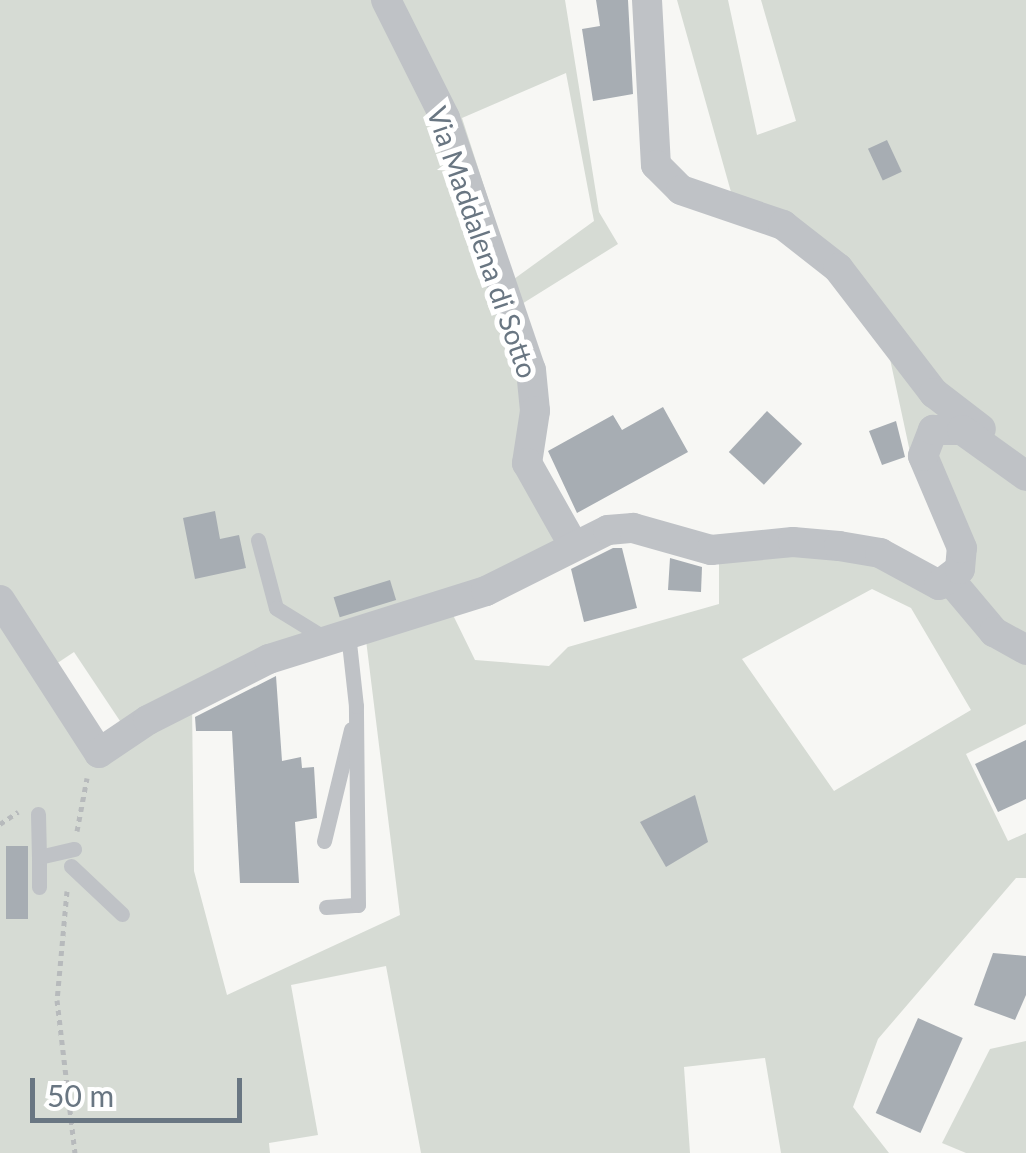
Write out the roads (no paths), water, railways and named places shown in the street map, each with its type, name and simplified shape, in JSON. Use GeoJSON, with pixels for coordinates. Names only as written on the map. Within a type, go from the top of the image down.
{"type":"FeatureCollection","features":[{"type":"Feature","properties":{"kind":"street","name":"Via Maddalena di Sotto"},"geometry":{"type":"LineString","coordinates":[[386,0],[444,118],[531,370],[535,410],[527,463],[572,543]]}},
{"type":"Feature","properties":{"kind":"street"},"geometry":{"type":"LineString","coordinates":[[647,0],[656,165],[681,190],[784,225],[824,258],[924,380],[1026,474]]}},
{"type":"Feature","properties":{"kind":"street"},"geometry":{"type":"LineString","coordinates":[[0,600],[99,753],[221,680],[338,637],[486,591],[572,543],[633,528],[711,550],[793,542],[880,553],[939,585],[951,581],[960,570],[962,548],[923,456],[924,380]]}},
{"type":"Feature","properties":{"kind":"street"},"geometry":{"type":"LineString","coordinates":[[924,442],[948,425],[1026,474]]}},
{"type":"Feature","properties":{"kind":"street"},"geometry":{"type":"LineString","coordinates":[[951,581],[994,632],[1026,650]]}},
{"type":"Feature","properties":{"kind":"lane"},"geometry":{"type":"LineString","coordinates":[[258,540],[276,608],[338,637],[356,706],[358,905],[326,907]]}},
{"type":"Feature","properties":{"kind":"lane"},"geometry":{"type":"LineString","coordinates":[[324,841],[356,706]]}},
{"type":"Feature","properties":{"kind":"lane"},"geometry":{"type":"LineString","coordinates":[[38,814],[39,887]]}},
{"type":"Feature","properties":{"kind":"lane"},"geometry":{"type":"LineString","coordinates":[[39,856],[73,857],[122,914]]}}]}
